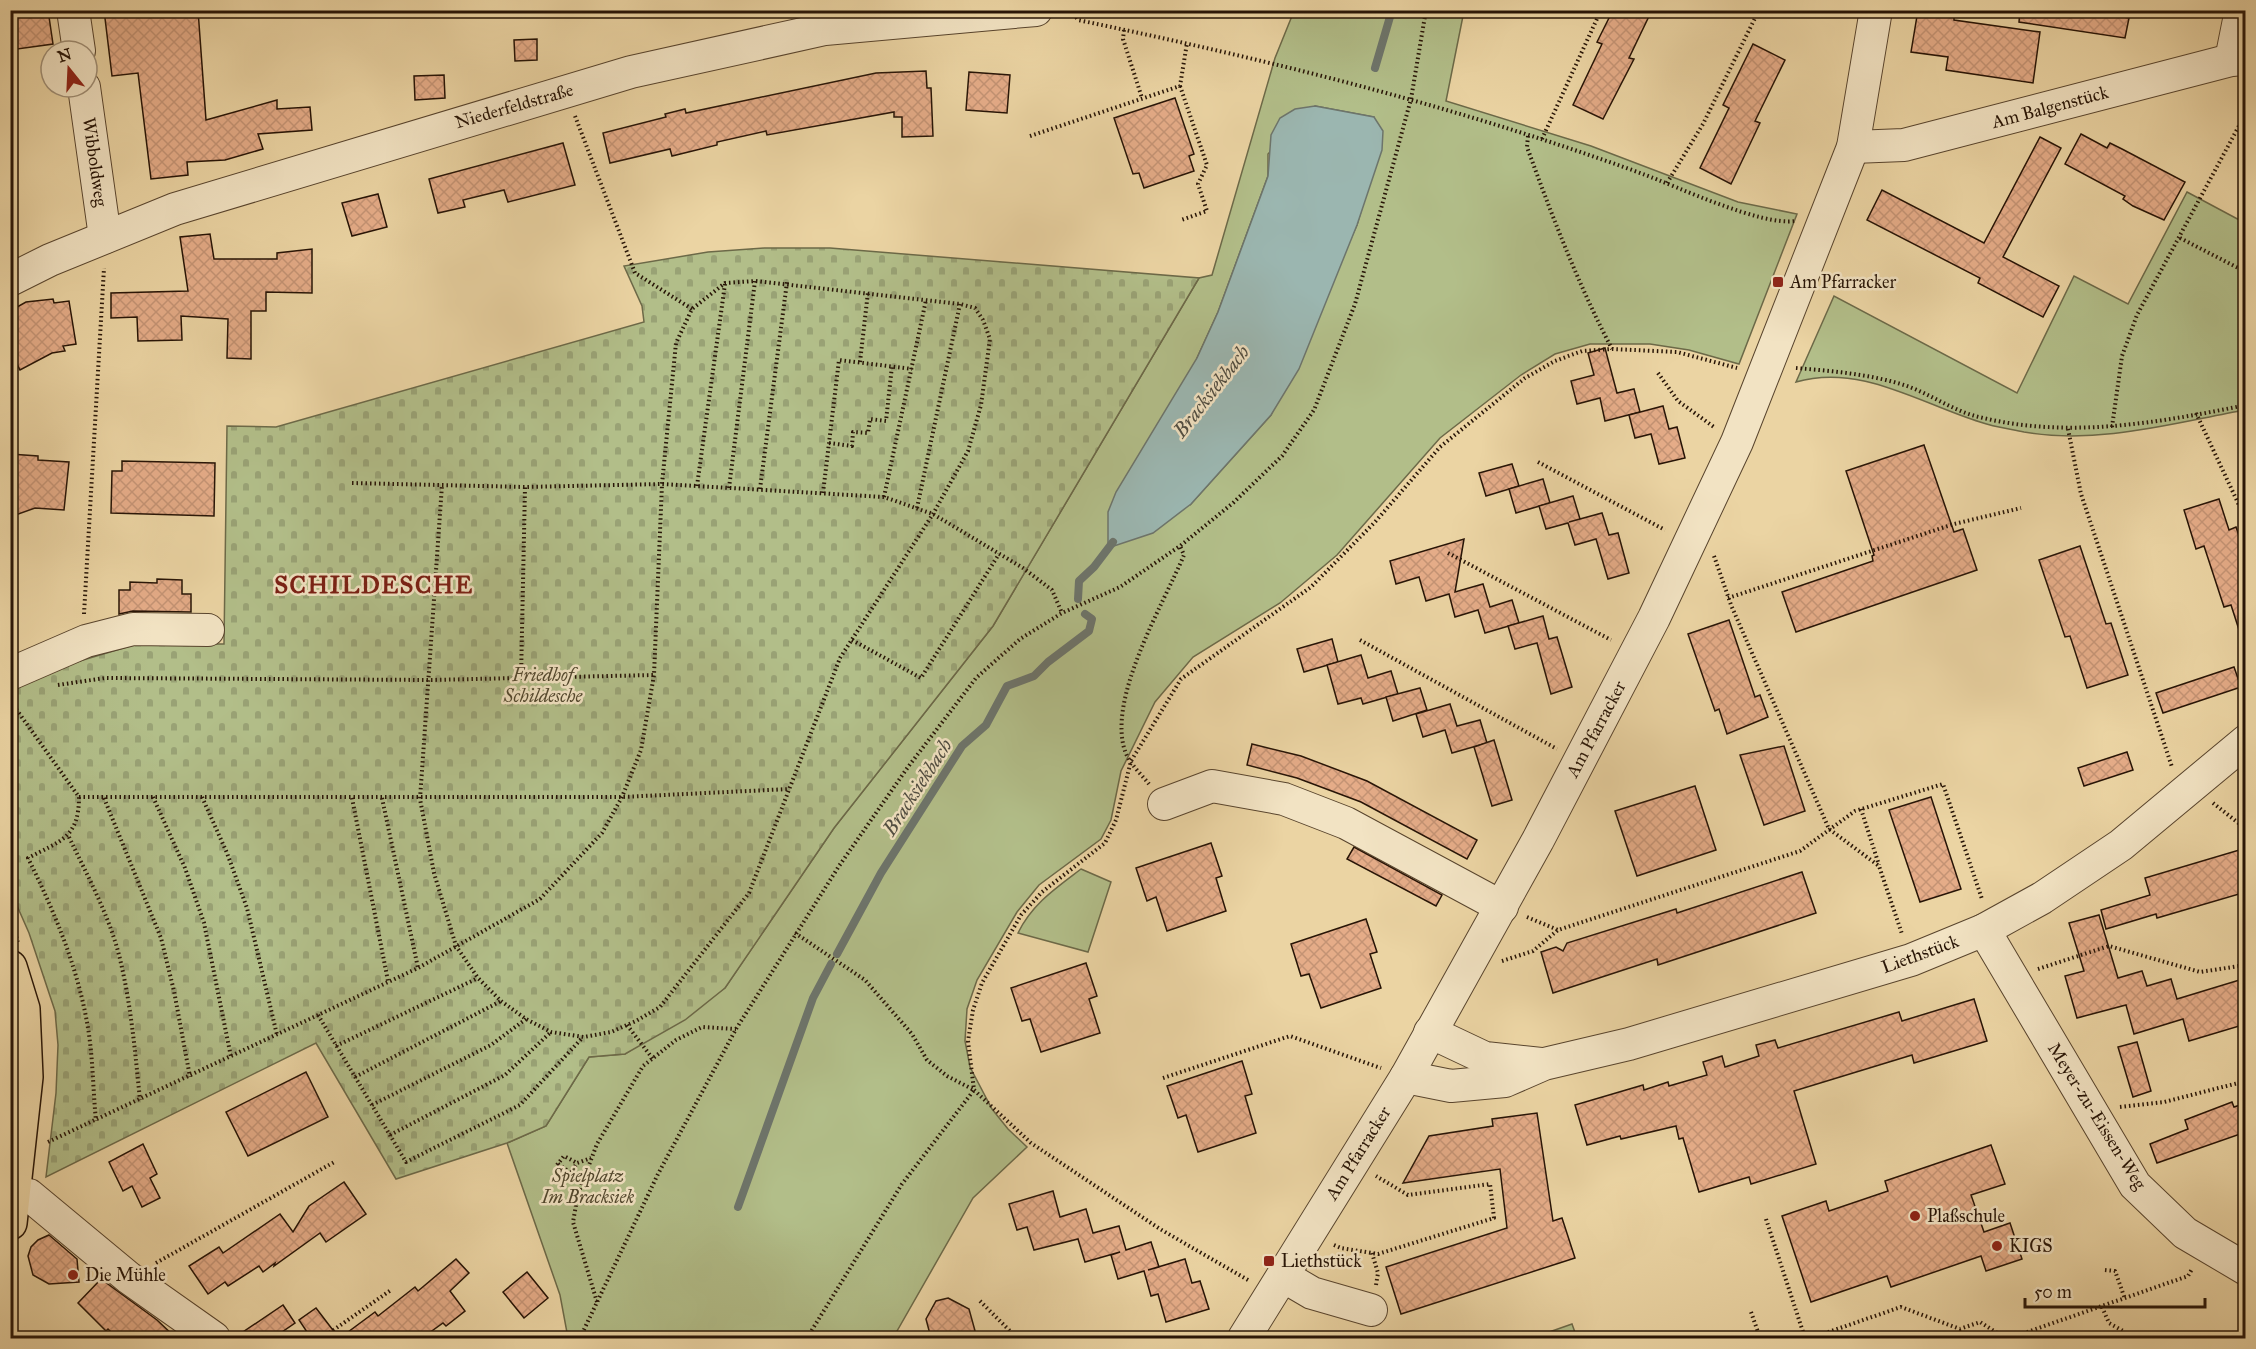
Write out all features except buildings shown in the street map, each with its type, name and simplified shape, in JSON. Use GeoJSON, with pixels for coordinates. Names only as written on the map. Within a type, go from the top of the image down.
{"type":"FeatureCollection","features":[{"type":"Feature","properties":{"kind":"main road"},"geometry":{"type":"LineString","coordinates":[[10,967],[22,1009],[26,1043],[26,1077],[12,1209]]}},
{"type":"Feature","properties":{"kind":"street"},"geometry":{"type":"LineString","coordinates":[[73,10],[77,39]]}},
{"type":"Feature","properties":{"kind":"street","name":"Niederfeldstraße"},"geometry":{"type":"LineString","coordinates":[[10,280],[105,237],[175,209],[631,72],[825,29],[1036,10]]}},
{"type":"Feature","properties":{"kind":"street"},"geometry":{"type":"LineString","coordinates":[[2238,59],[2241,10]]}},
{"type":"Feature","properties":{"kind":"street","name":"Am Pfarracker"},"geometry":{"type":"LineString","coordinates":[[1244,1338],[1406,1077],[1502,907],[1635,654],[1701,549],[1737,442],[1853,147],[1875,11]]}},
{"type":"Feature","properties":{"kind":"street","name":"Am Balgenstück"},"geometry":{"type":"LineString","coordinates":[[1853,147],[1904,145],[2238,59]]}},
{"type":"Feature","properties":{"kind":"street","name":"Wibboldweg"},"geometry":{"type":"LineString","coordinates":[[86,99],[105,237]]}},
{"type":"Feature","properties":{"kind":"street"},"geometry":{"type":"LineString","coordinates":[[13,694],[86,641],[133,629],[208,630]]}},
{"type":"Feature","properties":{"kind":"street","name":"Liethstück"},"geometry":{"type":"LineString","coordinates":[[1406,1077],[1451,1086],[1505,1081],[1544,1064],[1629,1044],[1911,960],[1984,930],[2027,908],[2121,845],[2246,741]]}},
{"type":"Feature","properties":{"kind":"street"},"geometry":{"type":"LineString","coordinates":[[1164,804],[1212,786],[1284,799],[1346,823],[1502,907]]}},
{"type":"Feature","properties":{"kind":"street","name":"Meyer-zu-Eissen-Weg"},"geometry":{"type":"LineString","coordinates":[[1984,930],[2135,1185],[2186,1233],[2246,1269]]}},
{"type":"Feature","properties":{"kind":"street","name":"Liethstück"},"geometry":{"type":"LineString","coordinates":[[1430,1032],[1485,1058],[1544,1064]]}},
{"type":"Feature","properties":{"kind":"street"},"geometry":{"type":"LineString","coordinates":[[12,1209],[29,1195],[129,1278],[214,1338]]}},
{"type":"Feature","properties":{"kind":"street"},"geometry":{"type":"LineString","coordinates":[[1278,1285],[1371,1310]]}},
{"type":"Feature","properties":{"kind":"path"},"geometry":{"type":"LineString","coordinates":[[1071,10],[1078,20],[1258,59],[1411,99],[1542,139],[1737,210],[1786,222],[1825,216]]}},
{"type":"Feature","properties":{"kind":"path"},"geometry":{"type":"LineString","coordinates":[[580,1338],[658,1174],[736,1029],[795,933],[902,776],[976,678],[1020,639],[1062,613],[1120,587],[1180,546],[1233,503],[1282,456],[1314,410],[1355,304],[1411,99],[1426,10]]}},
{"type":"Feature","properties":{"kind":"path"},"geometry":{"type":"LineString","coordinates":[[1542,139],[1601,10]]}},
{"type":"Feature","properties":{"kind":"path"},"geometry":{"type":"LineString","coordinates":[[1666,183],[1703,124],[1759,10]]}},
{"type":"Feature","properties":{"kind":"path"},"geometry":{"type":"LineString","coordinates":[[1124,30],[1123,39],[1142,99]]}},
{"type":"Feature","properties":{"kind":"path"},"geometry":{"type":"LineString","coordinates":[[1181,220],[1207,211],[1198,184],[1208,165],[1180,86],[1187,44]]}},
{"type":"Feature","properties":{"kind":"path"},"geometry":{"type":"LineString","coordinates":[[1030,136],[1180,86]]}},
{"type":"Feature","properties":{"kind":"path"},"geometry":{"type":"LineString","coordinates":[[565,91],[635,273],[692,309]]}},
{"type":"Feature","properties":{"kind":"path"},"geometry":{"type":"LineString","coordinates":[[2112,427],[2122,356],[2138,315],[2240,124],[2246,104]]}},
{"type":"Feature","properties":{"kind":"path"},"geometry":{"type":"LineString","coordinates":[[1528,136],[1527,147],[1560,238],[1585,298],[1612,349]]}},
{"type":"Feature","properties":{"kind":"path"},"geometry":{"type":"LineString","coordinates":[[86,641],[83,629],[105,237]]}},
{"type":"Feature","properties":{"kind":"path"},"geometry":{"type":"LineString","coordinates":[[2180,238],[2246,272]]}},
{"type":"Feature","properties":{"kind":"path"},"geometry":{"type":"LineString","coordinates":[[729,488],[755,281]]}},
{"type":"Feature","properties":{"kind":"path"},"geometry":{"type":"LineString","coordinates":[[48,1142],[418,968],[456,946],[540,899],[602,833],[622,797],[641,750],[654,675],[662,484],[676,343],[692,309],[725,284],[755,281],[787,282],[960,304],[975,308],[984,320],[990,339],[989,360],[981,405],[968,451],[933,514],[840,658],[749,893],[660,1007],[627,1025],[584,1037],[551,1032],[526,1019],[501,1001],[478,978],[456,946],[434,873],[420,799],[430,680],[441,486]]}},
{"type":"Feature","properties":{"kind":"path"},"geometry":{"type":"LineString","coordinates":[[760,489],[787,282]]}},
{"type":"Feature","properties":{"kind":"path"},"geometry":{"type":"LineString","coordinates":[[697,486],[725,284]]}},
{"type":"Feature","properties":{"kind":"path"},"geometry":{"type":"LineString","coordinates":[[860,362],[868,292]]}},
{"type":"Feature","properties":{"kind":"path"},"geometry":{"type":"LineString","coordinates":[[884,497],[926,300]]}},
{"type":"Feature","properties":{"kind":"path"},"geometry":{"type":"LineString","coordinates":[[917,508],[960,304]]}},
{"type":"Feature","properties":{"kind":"path"},"geometry":{"type":"LineString","coordinates":[[807,1338],[902,1184],[974,1090],[969,1041],[973,1010],[982,982],[1021,915],[1042,892],[1105,843],[1116,820],[1131,761],[1181,679],[1311,587],[1375,522],[1440,447],[1525,378],[1555,361],[1582,351],[1612,349],[1677,352],[1766,370],[1878,379],[1904,385],[1977,417],[2068,429],[2112,427],[2246,405]]}},
{"type":"Feature","properties":{"kind":"path"},"geometry":{"type":"LineString","coordinates":[[823,493],[839,360],[912,369]]}},
{"type":"Feature","properties":{"kind":"path"},"geometry":{"type":"LineString","coordinates":[[829,443],[852,446],[853,432],[868,434],[870,419],[886,421],[892,366]]}},
{"type":"Feature","properties":{"kind":"path"},"geometry":{"type":"LineString","coordinates":[[1658,373],[1678,401],[1737,442]]}},
{"type":"Feature","properties":{"kind":"path"},"geometry":{"type":"LineString","coordinates":[[2196,413],[2246,520]]}},
{"type":"Feature","properties":{"kind":"path"},"geometry":{"type":"LineString","coordinates":[[2068,429],[2081,494],[2172,769],[2246,829]]}},
{"type":"Feature","properties":{"kind":"path"},"geometry":{"type":"LineString","coordinates":[[1538,462],[1701,549],[1728,598],[1829,829],[1879,866]]}},
{"type":"Feature","properties":{"kind":"path"},"geometry":{"type":"LineString","coordinates":[[352,483],[525,487],[662,484],[884,497],[933,514],[1023,568],[1052,591],[1062,613]]}},
{"type":"Feature","properties":{"kind":"path"},"geometry":{"type":"LineString","coordinates":[[521,678],[525,487]]}},
{"type":"Feature","properties":{"kind":"path"},"geometry":{"type":"LineString","coordinates":[[1728,598],[1954,524],[2021,508]]}},
{"type":"Feature","properties":{"kind":"path"},"geometry":{"type":"LineString","coordinates":[[1131,761],[1126,754],[1121,735],[1121,716],[1133,669],[1184,555],[1180,546]]}},
{"type":"Feature","properties":{"kind":"path"},"geometry":{"type":"LineString","coordinates":[[1449,553],[1635,654]]}},
{"type":"Feature","properties":{"kind":"path"},"geometry":{"type":"LineString","coordinates":[[852,640],[921,678],[999,554]]}},
{"type":"Feature","properties":{"kind":"path"},"geometry":{"type":"LineString","coordinates":[[1360,640],[1579,761]]}},
{"type":"Feature","properties":{"kind":"path"},"geometry":{"type":"LineString","coordinates":[[50,688],[105,678],[430,680],[654,675]]}},
{"type":"Feature","properties":{"kind":"path"},"geometry":{"type":"LineString","coordinates":[[13,694],[79,797],[79,816],[69,837],[28,858],[55,915],[75,969],[89,1029],[96,1121]]}},
{"type":"Feature","properties":{"kind":"path"},"geometry":{"type":"LineString","coordinates":[[1464,972],[1533,951],[1558,930],[1800,851],[1861,809],[1943,784],[1984,905],[1984,930]]}},
{"type":"Feature","properties":{"kind":"path"},"geometry":{"type":"LineString","coordinates":[[79,797],[420,799],[622,797],[790,789]]}},
{"type":"Feature","properties":{"kind":"path"},"geometry":{"type":"LineString","coordinates":[[153,797],[185,868],[204,923],[231,1057]]}},
{"type":"Feature","properties":{"kind":"path"},"geometry":{"type":"LineString","coordinates":[[202,797],[227,853],[247,908],[277,1035]]}},
{"type":"Feature","properties":{"kind":"path"},"geometry":{"type":"LineString","coordinates":[[104,798],[161,938],[190,1077]]}},
{"type":"Feature","properties":{"kind":"path"},"geometry":{"type":"LineString","coordinates":[[352,798],[388,981]]}},
{"type":"Feature","properties":{"kind":"path"},"geometry":{"type":"LineString","coordinates":[[382,798],[418,968]]}},
{"type":"Feature","properties":{"kind":"path"},"geometry":{"type":"LineString","coordinates":[[1861,809],[1911,960]]}},
{"type":"Feature","properties":{"kind":"path"},"geometry":{"type":"LineString","coordinates":[[69,837],[99,899],[118,954],[131,1011],[140,1100]]}},
{"type":"Feature","properties":{"kind":"path"},"geometry":{"type":"LineString","coordinates":[[1502,907],[1558,930]]}},
{"type":"Feature","properties":{"kind":"path"},"geometry":{"type":"LineString","coordinates":[[795,933],[865,980],[912,1034],[927,1060],[947,1076],[974,1090],[1031,1143],[1160,1229],[1278,1285]]}},
{"type":"Feature","properties":{"kind":"path"},"geometry":{"type":"LineString","coordinates":[[2012,977],[2109,946],[2200,972],[2246,965]]}},
{"type":"Feature","properties":{"kind":"path"},"geometry":{"type":"LineString","coordinates":[[336,1046],[478,978]]}},
{"type":"Feature","properties":{"kind":"path"},"geometry":{"type":"LineString","coordinates":[[355,1077],[477,1016],[501,1001]]}},
{"type":"Feature","properties":{"kind":"path"},"geometry":{"type":"LineString","coordinates":[[318,1015],[406,1162],[520,1105],[584,1037]]}},
{"type":"Feature","properties":{"kind":"path"},"geometry":{"type":"LineString","coordinates":[[372,1105],[491,1045],[526,1019]]}},
{"type":"Feature","properties":{"kind":"path"},"geometry":{"type":"LineString","coordinates":[[627,1025],[653,1059]]}},
{"type":"Feature","properties":{"kind":"path"},"geometry":{"type":"LineString","coordinates":[[597,1302],[573,1222],[583,1181],[592,1158],[626,1092],[643,1066],[676,1040],[702,1027],[736,1029]]}},
{"type":"Feature","properties":{"kind":"path"},"geometry":{"type":"LineString","coordinates":[[390,1135],[505,1075],[551,1032]]}},
{"type":"Feature","properties":{"kind":"path"},"geometry":{"type":"LineString","coordinates":[[1163,1078],[1290,1036],[1406,1077]]}},
{"type":"Feature","properties":{"kind":"path"},"geometry":{"type":"LineString","coordinates":[[2091,1110],[2164,1102],[2246,1082]]}},
{"type":"Feature","properties":{"kind":"path"},"geometry":{"type":"LineString","coordinates":[[577,1163],[564,1156],[557,1165],[583,1181]]}},
{"type":"Feature","properties":{"kind":"path"},"geometry":{"type":"LineString","coordinates":[[570,1174],[577,1163],[592,1158]]}},
{"type":"Feature","properties":{"kind":"path"},"geometry":{"type":"LineString","coordinates":[[129,1278],[336,1161]]}},
{"type":"Feature","properties":{"kind":"path"},"geometry":{"type":"LineString","coordinates":[[1310,1231],[1341,1248],[1378,1254],[1494,1218],[1490,1184],[1408,1195],[1352,1161]]}},
{"type":"Feature","properties":{"kind":"path"},"geometry":{"type":"LineString","coordinates":[[1766,1219],[1805,1338]]}},
{"type":"Feature","properties":{"kind":"path"},"geometry":{"type":"LineString","coordinates":[[2010,1338],[2188,1276],[2205,1246]]}},
{"type":"Feature","properties":{"kind":"path"},"geometry":{"type":"LineString","coordinates":[[2105,1270],[2115,1270],[2125,1299]]}},
{"type":"Feature","properties":{"kind":"path"},"geometry":{"type":"LineString","coordinates":[[322,1338],[392,1290]]}},
{"type":"Feature","properties":{"kind":"path"},"geometry":{"type":"LineString","coordinates":[[980,1301],[1017,1338]]}},
{"type":"Feature","properties":{"kind":"path"},"geometry":{"type":"LineString","coordinates":[[1811,1338],[1901,1307],[1960,1329],[1980,1322],[2005,1338]]}},
{"type":"Feature","properties":{"kind":"path"},"geometry":{"type":"LineString","coordinates":[[2102,1307],[2109,1323],[2125,1332],[2129,1338]]}},
{"type":"Feature","properties":{"kind":"path"},"geometry":{"type":"LineString","coordinates":[[1751,1312],[1760,1338]]}},
{"type":"Feature","properties":{"kind":"green space","name":"Spielplatz Im Bracksiek"},"geometry":{"type":"Polygon","coordinates":[[[1294,11],[1464,11],[1446,101],[1591,146],[1738,202],[1797,214],[1739,364],[1689,350],[1650,344],[1590,344],[1555,354],[1521,375],[1440,438],[1337,555],[1280,603],[1193,657],[1155,702],[1121,771],[1111,820],[1101,839],[1039,885],[1017,912],[977,980],[967,1009],[965,1041],[970,1067],[992,1109],[1027,1147],[973,1198],[893,1338],[568,1338],[560,1295],[507,1143],[546,1126],[589,1057],[625,1054],[725,988],[834,828],[993,626],[1199,278],[1212,275],[1275,58],[1294,11]],[[1315,106],[1268,154],[1268,176],[1218,312],[1197,358],[1191,504],[1271,415],[1357,225],[1367,191],[1374,117],[1315,106]]]}},
{"type":"Feature","properties":{"kind":"green space"},"geometry":{"type":"Polygon","coordinates":[[[2187,192],[2245,223],[2245,410],[2135,431],[2080,436],[2052,435],[1985,424],[1913,396],[1867,382],[1843,378],[1820,378],[1796,382],[1834,296],[2017,393],[2074,276],[2128,304],[2187,192]]]}},
{"type":"Feature","properties":{"kind":"green space","name":"Friedhof Schildesche"},"geometry":{"type":"Polygon","coordinates":[[[764,248],[830,248],[1199,278],[993,626],[834,828],[725,988],[685,1020],[625,1054],[589,1057],[546,1126],[507,1143],[396,1179],[316,1043],[46,1177],[56,1093],[58,1045],[55,1011],[29,933],[11,892],[10,686],[29,676],[137,644],[224,644],[227,426],[276,427],[644,322],[642,306],[624,266],[708,252],[764,248]]]}},
{"type":"Feature","properties":{"kind":"green space"},"geometry":{"type":"Polygon","coordinates":[[[1081,869],[1111,882],[1088,952],[1018,933],[1037,905],[1081,869]]]}},
{"type":"Feature","properties":{"kind":"green space"},"geometry":{"type":"Polygon","coordinates":[[[1572,1324],[1577,1338],[1532,1338],[1572,1324]]]}},
{"type":"Feature","properties":{"kind":"water"},"geometry":{"type":"Polygon","coordinates":[[[1315,106],[1374,117],[1383,131],[1382,150],[1357,225],[1299,369],[1271,415],[1191,504],[1153,533],[1108,548],[1108,512],[1116,492],[1197,358],[1218,312],[1268,176],[1271,135],[1280,118],[1295,109],[1315,106]]]}},
{"type":"Feature","properties":{"kind":"waterway","name":"Bracksiekbach"},"geometry":{"type":"LineString","coordinates":[[1375,68],[1392,10]]}},
{"type":"Feature","properties":{"kind":"waterway","name":"Bracksiekbach"},"geometry":{"type":"LineString","coordinates":[[1078,599],[1079,581],[1094,567],[1113,542]]}},
{"type":"Feature","properties":{"kind":"waterway","name":"Bracksiekbach"},"geometry":{"type":"LineString","coordinates":[[837,954],[881,873],[962,746],[986,725],[1007,686],[1034,676],[1048,662],[1089,631],[1092,619],[1085,614]]}},
{"type":"Feature","properties":{"kind":"waterway","name":"Bracksiekbach"},"geometry":{"type":"LineString","coordinates":[[738,1207],[813,998],[831,964]]}},
{"type":"Feature","properties":{"kind":"place","name":"Am Pfarracker"},"geometry":{"type":"Point","coordinates":[1778,282]}},
{"type":"Feature","properties":{"kind":"place","name":"Plaßschule"},"geometry":{"type":"Point","coordinates":[1915,1216]}},
{"type":"Feature","properties":{"kind":"place","name":"KIGS"},"geometry":{"type":"Point","coordinates":[1997,1246]}},
{"type":"Feature","properties":{"kind":"place","name":"Liethstück"},"geometry":{"type":"Point","coordinates":[1269,1261]}},
{"type":"Feature","properties":{"kind":"place","name":"Die Mühle"},"geometry":{"type":"Point","coordinates":[73,1275]}},
{"type":"Feature","properties":{"kind":"district","name":"SCHILDESCHE"},"geometry":{"type":"Point","coordinates":[374,585]}}]}
